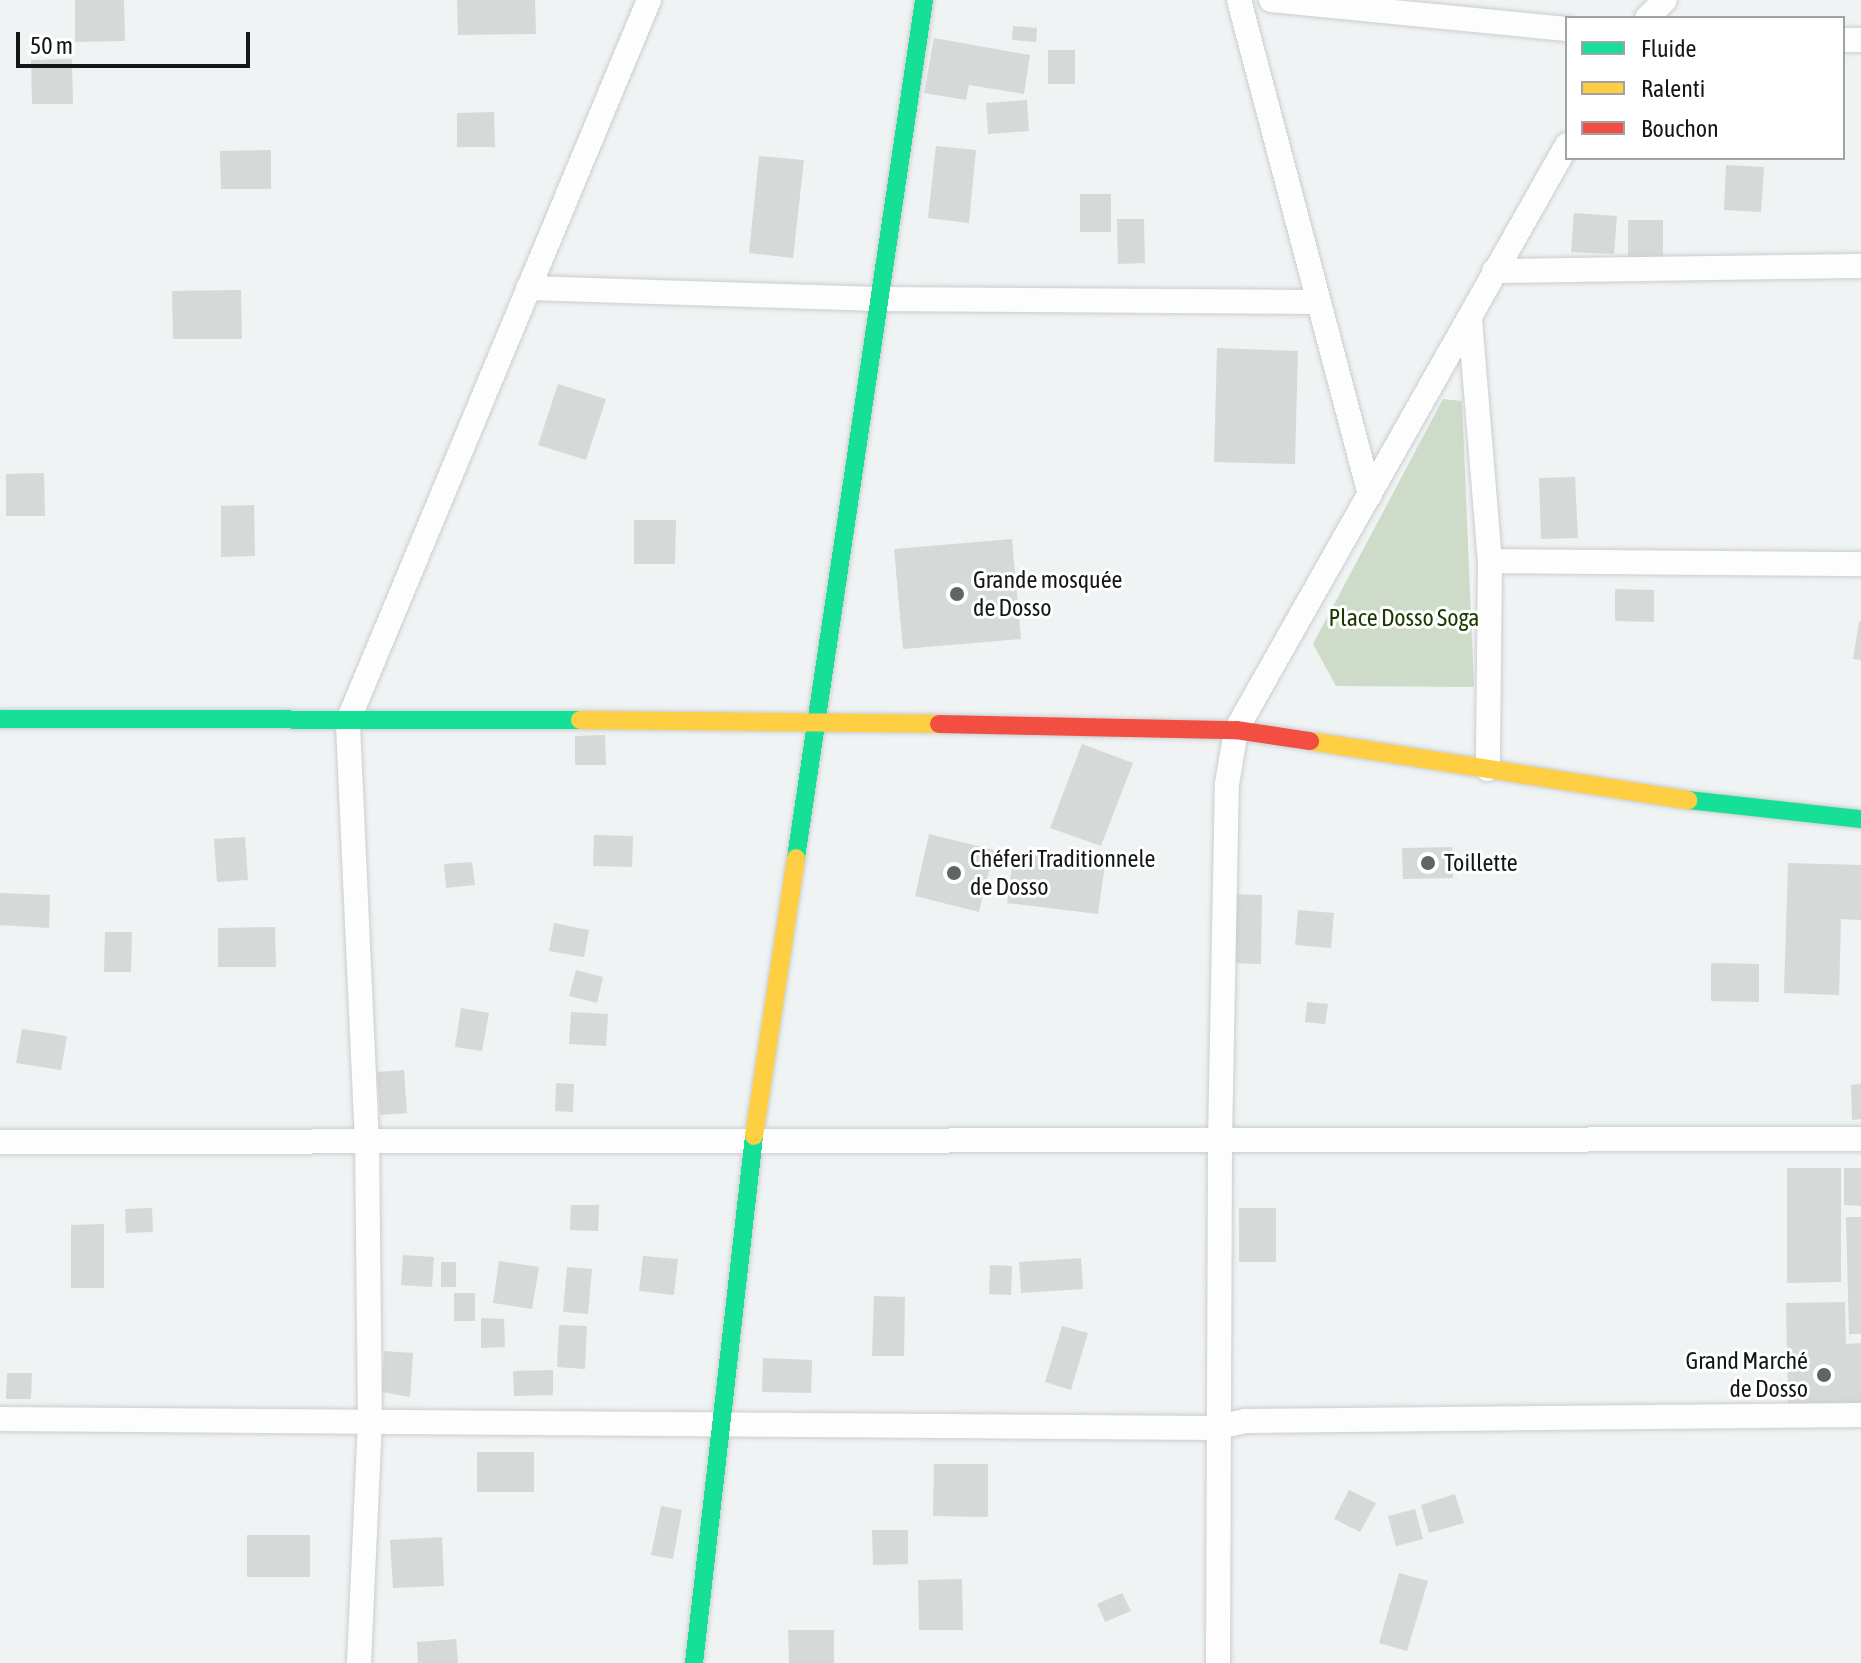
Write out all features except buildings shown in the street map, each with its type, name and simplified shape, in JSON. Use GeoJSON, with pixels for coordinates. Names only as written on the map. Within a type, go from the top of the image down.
{"type":"FeatureCollection","features":[{"type":"Feature","properties":{"kind":"street"},"geometry":{"type":"LineString","coordinates":[[359,1663],[370,1425],[367,1143],[348,721],[649,0]]}},
{"type":"Feature","properties":{"kind":"street"},"geometry":{"type":"LineString","coordinates":[[694,1663],[753,1142],[924,0]]}},
{"type":"Feature","properties":{"kind":"street"},"geometry":{"type":"LineString","coordinates":[[1239,0],[1370,495]]}},
{"type":"Feature","properties":{"kind":"street"},"geometry":{"type":"LineString","coordinates":[[1271,0],[1565,29]]}},
{"type":"Feature","properties":{"kind":"street"},"geometry":{"type":"LineString","coordinates":[[1649,16],[1665,0]]}},
{"type":"Feature","properties":{"kind":"street"},"geometry":{"type":"LineString","coordinates":[[1218,1663],[1215,1428],[1220,1141],[1227,784],[1236,730],[1565,148]]}},
{"type":"Feature","properties":{"kind":"street"},"geometry":{"type":"LineString","coordinates":[[1494,271],[1861,266]]}},
{"type":"Feature","properties":{"kind":"street"},"geometry":{"type":"LineString","coordinates":[[528,288],[879,299],[1318,302]]}},
{"type":"Feature","properties":{"kind":"street"},"geometry":{"type":"LineString","coordinates":[[1470,319],[1490,561],[1488,769]]}},
{"type":"Feature","properties":{"kind":"street"},"geometry":{"type":"LineString","coordinates":[[1490,561],[1861,564]]}},
{"type":"Feature","properties":{"kind":"street"},"geometry":{"type":"LineString","coordinates":[[0,719],[815,721],[1236,730],[1768,812],[1861,819]]}},
{"type":"Feature","properties":{"kind":"street"},"geometry":{"type":"LineString","coordinates":[[0,1142],[1861,1139]]}},
{"type":"Feature","properties":{"kind":"street"},"geometry":{"type":"LineString","coordinates":[[0,1419],[370,1425],[1215,1428],[1246,1421],[1861,1415]]}},
{"type":"Feature","properties":{"kind":"green space","name":"Place Dosso Soga"},"geometry":{"type":"Polygon","coordinates":[[[1443,399],[1462,401],[1474,687],[1336,686],[1313,644],[1443,399]]]}},
{"type":"Feature","properties":{"kind":"traffic: fast"},"geometry":{"type":"LineString","coordinates":[[796,858],[924,0]]}},
{"type":"Feature","properties":{"kind":"traffic: fast"},"geometry":{"type":"LineString","coordinates":[[0,719],[580,720]]}},
{"type":"Feature","properties":{"kind":"traffic: fast"},"geometry":{"type":"LineString","coordinates":[[1688,800],[1861,819]]}},
{"type":"Feature","properties":{"kind":"traffic: fast"},"geometry":{"type":"LineString","coordinates":[[694,1663],[754,1136]]}},
{"type":"Feature","properties":{"kind":"traffic: slow"},"geometry":{"type":"LineString","coordinates":[[580,720],[939,724]]}},
{"type":"Feature","properties":{"kind":"traffic: slow"},"geometry":{"type":"LineString","coordinates":[[1310,741],[1688,800]]}},
{"type":"Feature","properties":{"kind":"traffic: slow"},"geometry":{"type":"LineString","coordinates":[[754,1136],[796,858]]}},
{"type":"Feature","properties":{"kind":"traffic: jam"},"geometry":{"type":"LineString","coordinates":[[939,724],[1236,730],[1310,741]]}},
{"type":"Feature","properties":{"kind":"place","name":"Grande mosquée de Dosso"},"geometry":{"type":"Point","coordinates":[957,594]}},
{"type":"Feature","properties":{"kind":"place","name":"Toillette"},"geometry":{"type":"Point","coordinates":[1428,863]}},
{"type":"Feature","properties":{"kind":"place","name":"Chéferi Traditionnele de Dosso"},"geometry":{"type":"Point","coordinates":[954,873]}},
{"type":"Feature","properties":{"kind":"place","name":"Grand Marché de Dosso"},"geometry":{"type":"Point","coordinates":[1824,1375]}}]}
